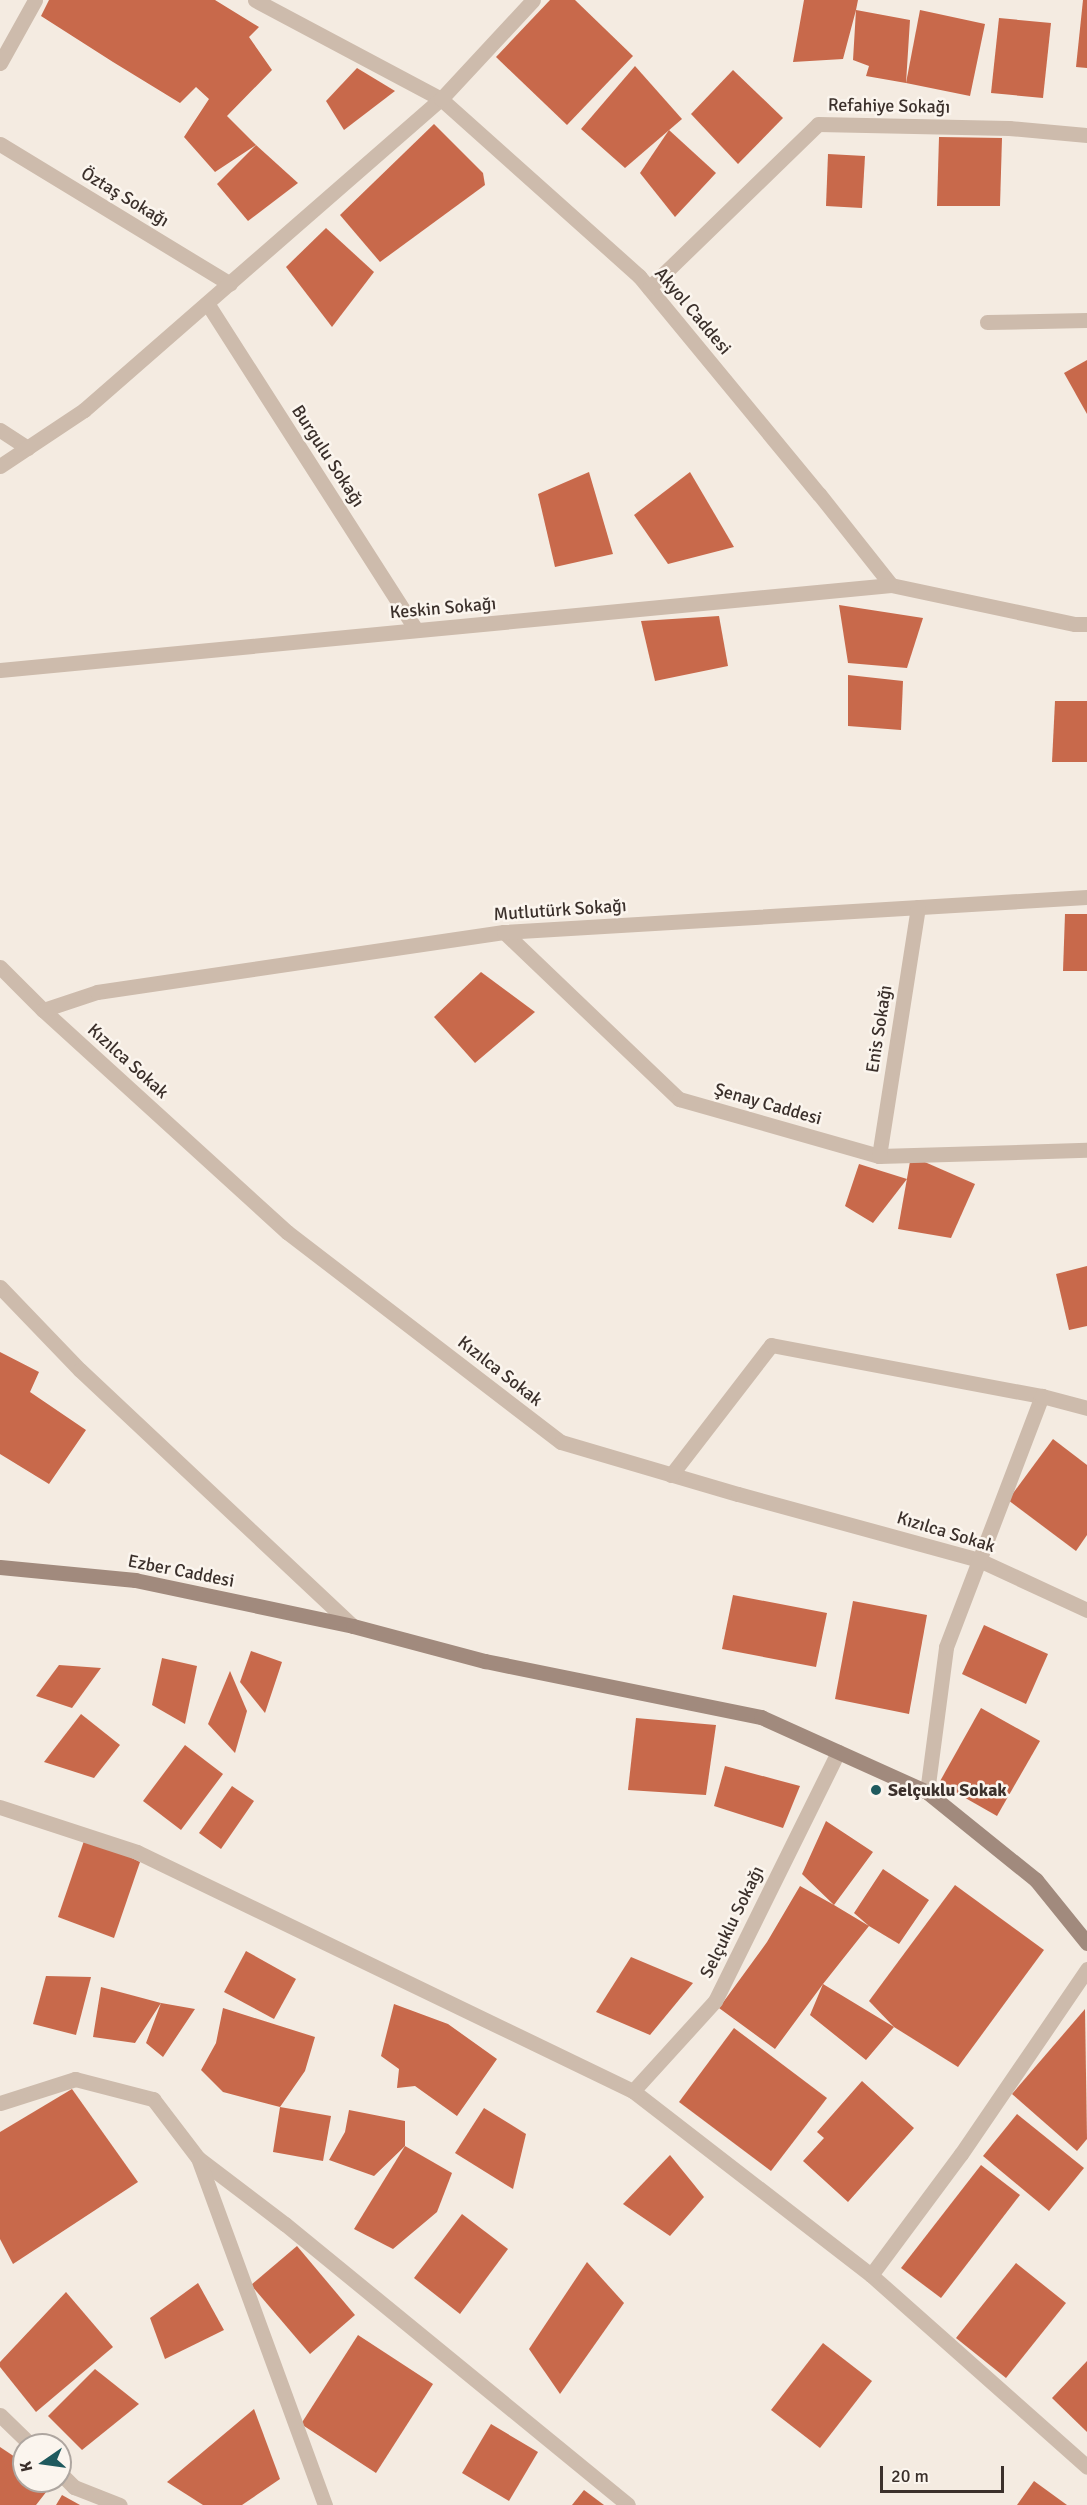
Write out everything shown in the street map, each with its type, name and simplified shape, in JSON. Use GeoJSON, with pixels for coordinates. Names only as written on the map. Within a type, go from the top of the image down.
{"type":"FeatureCollection","features":[{"type":"Feature","properties":{"kind":"street"},"geometry":{"type":"LineString","coordinates":[[0,63],[35,0]]}},
{"type":"Feature","properties":{"kind":"street","name":"Akyol Caddesi"},"geometry":{"type":"LineString","coordinates":[[255,0],[441,99],[639,276],[891,585]]}},
{"type":"Feature","properties":{"kind":"street"},"geometry":{"type":"LineString","coordinates":[[0,466],[84,410],[230,284],[441,99],[533,0]]}},
{"type":"Feature","properties":{"kind":"street","name":"Refahiye Sokağı"},"geometry":{"type":"LineString","coordinates":[[649,288],[818,124],[1009,128],[1087,135]]}},
{"type":"Feature","properties":{"kind":"street","name":"Öztaş Sokağı"},"geometry":{"type":"LineString","coordinates":[[0,144],[230,284]]}},
{"type":"Feature","properties":{"kind":"street","name":"Burgulu Sokağı"},"geometry":{"type":"LineString","coordinates":[[207,303],[416,630]]}},
{"type":"Feature","properties":{"kind":"street"},"geometry":{"type":"LineString","coordinates":[[987,322],[1087,320]]}},
{"type":"Feature","properties":{"kind":"street"},"geometry":{"type":"LineString","coordinates":[[0,430],[28,448]]}},
{"type":"Feature","properties":{"kind":"street"},"geometry":{"type":"LineString","coordinates":[[891,585],[1075,624],[1087,624]]}},
{"type":"Feature","properties":{"kind":"street","name":"Keskin Sokağı"},"geometry":{"type":"LineString","coordinates":[[0,669],[891,585]]}},
{"type":"Feature","properties":{"kind":"street","name":"Mutlutürk Sokağı"},"geometry":{"type":"LineString","coordinates":[[43,1010],[97,992],[504,932],[1087,897]]}},
{"type":"Feature","properties":{"kind":"street","name":"Enis Sokağı"},"geometry":{"type":"LineString","coordinates":[[879,1156],[918,907]]}},
{"type":"Feature","properties":{"kind":"street","name":"Şenay Caddesi"},"geometry":{"type":"LineString","coordinates":[[504,932],[679,1099],[879,1156],[1087,1150]]}},
{"type":"Feature","properties":{"kind":"street","name":"Kızılca Sokak"},"geometry":{"type":"LineString","coordinates":[[0,967],[43,1010],[287,1232],[561,1442],[979,1560],[1087,1610]]}},
{"type":"Feature","properties":{"kind":"street"},"geometry":{"type":"LineString","coordinates":[[0,1287],[80,1370],[353,1626]]}},
{"type":"Feature","properties":{"kind":"street"},"geometry":{"type":"LineString","coordinates":[[671,1474],[771,1345],[1042,1396],[1087,1408]]}},
{"type":"Feature","properties":{"kind":"street"},"geometry":{"type":"LineString","coordinates":[[927,1792],[945,1647],[1042,1396]]}},
{"type":"Feature","properties":{"kind":"street","name":"Ezber Caddesi"},"geometry":{"type":"LineString","coordinates":[[0,1568],[135,1580],[353,1626],[485,1662],[761,1717],[927,1792],[1036,1880],[1087,1943]]}},
{"type":"Feature","properties":{"kind":"street","name":"Selçuklu Sokağı"},"geometry":{"type":"LineString","coordinates":[[633,2091],[715,2001],[838,1752]]}},
{"type":"Feature","properties":{"kind":"street"},"geometry":{"type":"LineString","coordinates":[[0,1807],[137,1852],[633,2091],[871,2275],[1087,2467]]}},
{"type":"Feature","properties":{"kind":"street"},"geometry":{"type":"LineString","coordinates":[[871,2275],[961,2154],[1087,1969]]}},
{"type":"Feature","properties":{"kind":"street"},"geometry":{"type":"LineString","coordinates":[[0,2103],[75,2079],[153,2099],[198,2158],[285,2224],[628,2505]]}},
{"type":"Feature","properties":{"kind":"street"},"geometry":{"type":"LineString","coordinates":[[198,2158],[325,2505]]}},
{"type":"Feature","properties":{"kind":"street"},"geometry":{"type":"LineString","coordinates":[[0,2415],[19,2433]]}},
{"type":"Feature","properties":{"kind":"street"},"geometry":{"type":"LineString","coordinates":[[72,2485],[120,2505]]}},
{"type":"Feature","properties":{"kind":"building"},"geometry":{"type":"Polygon","coordinates":[[[49,0],[215,0],[259,27],[249,37],[272,70],[227,116],[256,145],[215,172],[184,137],[209,99],[196,87],[180,103],[113,62],[41,16],[49,0]]]}},
{"type":"Feature","properties":{"kind":"building"},"geometry":{"type":"Polygon","coordinates":[[[550,0],[575,0],[633,56],[567,125],[496,57],[550,0]]]}},
{"type":"Feature","properties":{"kind":"building"},"geometry":{"type":"Polygon","coordinates":[[[804,0],[858,0],[843,59],[793,62],[804,0]]]}},
{"type":"Feature","properties":{"kind":"building"},"geometry":{"type":"Polygon","coordinates":[[[1083,0],[1087,0],[1087,68],[1076,67],[1083,0]]]}},
{"type":"Feature","properties":{"kind":"building"},"geometry":{"type":"Polygon","coordinates":[[[856,10],[910,20],[906,83],[866,76],[869,66],[853,60],[856,10]]]}},
{"type":"Feature","properties":{"kind":"building"},"geometry":{"type":"Polygon","coordinates":[[[920,10],[985,24],[970,96],[906,83],[920,10]]]}},
{"type":"Feature","properties":{"kind":"building"},"geometry":{"type":"Polygon","coordinates":[[[999,18],[1051,23],[1043,98],[991,93],[999,18]]]}},
{"type":"Feature","properties":{"kind":"building"},"geometry":{"type":"Polygon","coordinates":[[[635,66],[682,119],[625,168],[581,129],[635,66]]]}},
{"type":"Feature","properties":{"kind":"building"},"geometry":{"type":"Polygon","coordinates":[[[357,68],[395,91],[344,130],[326,101],[357,68]]]}},
{"type":"Feature","properties":{"kind":"building"},"geometry":{"type":"Polygon","coordinates":[[[733,70],[783,118],[738,164],[691,114],[733,70]]]}},
{"type":"Feature","properties":{"kind":"building"},"geometry":{"type":"Polygon","coordinates":[[[434,124],[483,173],[485,185],[380,262],[340,215],[434,124]]]}},
{"type":"Feature","properties":{"kind":"building"},"geometry":{"type":"Polygon","coordinates":[[[669,130],[716,173],[675,217],[640,173],[669,130]]]}},
{"type":"Feature","properties":{"kind":"building"},"geometry":{"type":"Polygon","coordinates":[[[939,137],[1002,138],[1000,206],[937,206],[939,137]]]}},
{"type":"Feature","properties":{"kind":"building"},"geometry":{"type":"Polygon","coordinates":[[[256,145],[298,183],[248,221],[217,184],[256,145]]]}},
{"type":"Feature","properties":{"kind":"building"},"geometry":{"type":"Polygon","coordinates":[[[828,154],[865,156],[862,208],[826,206],[828,154]]]}},
{"type":"Feature","properties":{"kind":"building"},"geometry":{"type":"Polygon","coordinates":[[[326,228],[374,272],[332,327],[286,267],[326,228]]]}},
{"type":"Feature","properties":{"kind":"building"},"geometry":{"type":"Polygon","coordinates":[[[1087,360],[1087,414],[1064,373],[1087,360]]]}},
{"type":"Feature","properties":{"kind":"building"},"geometry":{"type":"Polygon","coordinates":[[[589,472],[613,554],[555,567],[538,494],[589,472]]]}},
{"type":"Feature","properties":{"kind":"building"},"geometry":{"type":"Polygon","coordinates":[[[690,472],[734,547],[668,564],[634,515],[690,472]]]}},
{"type":"Feature","properties":{"kind":"building"},"geometry":{"type":"Polygon","coordinates":[[[839,605],[923,618],[907,668],[848,663],[839,605]]]}},
{"type":"Feature","properties":{"kind":"building"},"geometry":{"type":"Polygon","coordinates":[[[719,616],[728,666],[655,681],[641,621],[719,616]]]}},
{"type":"Feature","properties":{"kind":"building"},"geometry":{"type":"Polygon","coordinates":[[[848,675],[903,681],[901,730],[848,726],[848,675]]]}},
{"type":"Feature","properties":{"kind":"building"},"geometry":{"type":"Polygon","coordinates":[[[1055,701],[1087,701],[1087,762],[1052,762],[1055,701]]]}},
{"type":"Feature","properties":{"kind":"building"},"geometry":{"type":"Polygon","coordinates":[[[1065,914],[1087,914],[1087,971],[1063,971],[1065,914]]]}},
{"type":"Feature","properties":{"kind":"building"},"geometry":{"type":"Polygon","coordinates":[[[481,972],[535,1012],[475,1063],[434,1017],[481,972]]]}},
{"type":"Feature","properties":{"kind":"building"},"geometry":{"type":"Polygon","coordinates":[[[911,1156],[975,1184],[951,1238],[898,1229],[911,1156]]]}},
{"type":"Feature","properties":{"kind":"building"},"geometry":{"type":"Polygon","coordinates":[[[859,1164],[907,1179],[873,1223],[845,1206],[859,1164]]]}},
{"type":"Feature","properties":{"kind":"building"},"geometry":{"type":"Polygon","coordinates":[[[1087,1266],[1087,1326],[1069,1330],[1056,1274],[1087,1266]]]}},
{"type":"Feature","properties":{"kind":"building"},"geometry":{"type":"Polygon","coordinates":[[[0,1352],[39,1372],[30,1392],[86,1430],[49,1484],[0,1454],[0,1352]]]}},
{"type":"Feature","properties":{"kind":"building"},"geometry":{"type":"Polygon","coordinates":[[[1053,1439],[1087,1465],[1087,1535],[1076,1551],[1008,1500],[1053,1439]]]}},
{"type":"Feature","properties":{"kind":"building"},"geometry":{"type":"Polygon","coordinates":[[[733,1595],[827,1613],[816,1667],[722,1649],[733,1595]]]}},
{"type":"Feature","properties":{"kind":"building"},"geometry":{"type":"Polygon","coordinates":[[[853,1601],[927,1615],[909,1714],[835,1699],[853,1601]]]}},
{"type":"Feature","properties":{"kind":"building"},"geometry":{"type":"Polygon","coordinates":[[[984,1625],[1048,1654],[1026,1704],[962,1674],[984,1625]]]}},
{"type":"Feature","properties":{"kind":"building"},"geometry":{"type":"Polygon","coordinates":[[[251,1651],[282,1662],[265,1713],[240,1682],[251,1651]]]}},
{"type":"Feature","properties":{"kind":"building"},"geometry":{"type":"Polygon","coordinates":[[[162,1658],[197,1666],[185,1724],[152,1705],[162,1658]]]}},
{"type":"Feature","properties":{"kind":"building"},"geometry":{"type":"Polygon","coordinates":[[[59,1665],[101,1668],[72,1708],[36,1696],[59,1665]]]}},
{"type":"Feature","properties":{"kind":"building"},"geometry":{"type":"Polygon","coordinates":[[[230,1671],[247,1711],[235,1753],[208,1724],[230,1671]]]}},
{"type":"Feature","properties":{"kind":"building"},"geometry":{"type":"Polygon","coordinates":[[[981,1708],[1040,1741],[997,1816],[939,1783],[981,1708]]]}},
{"type":"Feature","properties":{"kind":"building"},"geometry":{"type":"Polygon","coordinates":[[[81,1714],[120,1745],[94,1778],[44,1762],[81,1714]]]}},
{"type":"Feature","properties":{"kind":"building"},"geometry":{"type":"Polygon","coordinates":[[[636,1718],[716,1725],[706,1795],[628,1790],[636,1718]]]}},
{"type":"Feature","properties":{"kind":"building"},"geometry":{"type":"Polygon","coordinates":[[[185,1745],[223,1774],[181,1830],[143,1801],[185,1745]]]}},
{"type":"Feature","properties":{"kind":"building"},"geometry":{"type":"Polygon","coordinates":[[[725,1766],[800,1786],[783,1828],[714,1806],[725,1766]]]}},
{"type":"Feature","properties":{"kind":"building"},"geometry":{"type":"Polygon","coordinates":[[[232,1786],[254,1801],[221,1849],[199,1833],[232,1786]]]}},
{"type":"Feature","properties":{"kind":"building"},"geometry":{"type":"Polygon","coordinates":[[[826,1821],[873,1852],[834,1905],[802,1874],[826,1821]]]}},
{"type":"Feature","properties":{"kind":"building"},"geometry":{"type":"Polygon","coordinates":[[[86,1835],[140,1862],[114,1938],[58,1917],[86,1835]]]}},
{"type":"Feature","properties":{"kind":"building"},"geometry":{"type":"Polygon","coordinates":[[[883,1869],[929,1900],[899,1944],[869,1926],[854,1913],[883,1869]]]}},
{"type":"Feature","properties":{"kind":"building"},"geometry":{"type":"Polygon","coordinates":[[[955,1885],[1044,1950],[958,2067],[894,2027],[869,2001],[955,1885]]]}},
{"type":"Feature","properties":{"kind":"building"},"geometry":{"type":"Polygon","coordinates":[[[800,1886],[869,1926],[775,2049],[719,2008],[767,1942],[800,1886]]]}},
{"type":"Feature","properties":{"kind":"building"},"geometry":{"type":"Polygon","coordinates":[[[246,1951],[296,1979],[274,2019],[224,1992],[246,1951]]]}},
{"type":"Feature","properties":{"kind":"building"},"geometry":{"type":"Polygon","coordinates":[[[631,1957],[693,1983],[650,2035],[596,2012],[631,1957]]]}},
{"type":"Feature","properties":{"kind":"building"},"geometry":{"type":"Polygon","coordinates":[[[46,1976],[91,1977],[76,2035],[33,2024],[46,1976]]]}},
{"type":"Feature","properties":{"kind":"building"},"geometry":{"type":"Polygon","coordinates":[[[823,1984],[894,2027],[866,2060],[810,2015],[823,1984]]]}},
{"type":"Feature","properties":{"kind":"building"},"geometry":{"type":"Polygon","coordinates":[[[101,1987],[161,2003],[135,2043],[93,2037],[101,1987]]]}},
{"type":"Feature","properties":{"kind":"building"},"geometry":{"type":"Polygon","coordinates":[[[161,2003],[195,2009],[163,2057],[146,2043],[161,2003]]]}},
{"type":"Feature","properties":{"kind":"building"},"geometry":{"type":"Polygon","coordinates":[[[394,2004],[448,2024],[497,2059],[457,2116],[415,2086],[397,2088],[399,2069],[381,2056],[394,2004]]]}},
{"type":"Feature","properties":{"kind":"building"},"geometry":{"type":"Polygon","coordinates":[[[223,2008],[315,2037],[305,2071],[280,2107],[223,2092],[201,2070],[216,2043],[223,2008]]]}},
{"type":"Feature","properties":{"kind":"building"},"geometry":{"type":"Polygon","coordinates":[[[1085,2009],[1087,2139],[1077,2151],[1012,2094],[1085,2009]]]}},
{"type":"Feature","properties":{"kind":"building"},"geometry":{"type":"Polygon","coordinates":[[[734,2028],[827,2098],[771,2171],[679,2102],[734,2028]]]}},
{"type":"Feature","properties":{"kind":"building"},"geometry":{"type":"Polygon","coordinates":[[[862,2081],[914,2128],[848,2202],[803,2161],[824,2138],[817,2132],[862,2081]]]}},
{"type":"Feature","properties":{"kind":"building"},"geometry":{"type":"Polygon","coordinates":[[[72,2089],[138,2182],[13,2264],[0,2239],[0,2132],[72,2089]]]}},
{"type":"Feature","properties":{"kind":"building"},"geometry":{"type":"Polygon","coordinates":[[[280,2107],[331,2116],[323,2161],[273,2152],[280,2107]]]}},
{"type":"Feature","properties":{"kind":"building"},"geometry":{"type":"Polygon","coordinates":[[[484,2108],[526,2134],[513,2189],[455,2153],[484,2108]]]}},
{"type":"Feature","properties":{"kind":"building"},"geometry":{"type":"Polygon","coordinates":[[[349,2110],[405,2121],[405,2146],[374,2176],[329,2160],[345,2132],[349,2110]]]}},
{"type":"Feature","properties":{"kind":"building"},"geometry":{"type":"Polygon","coordinates":[[[1017,2114],[1084,2168],[1049,2211],[983,2156],[1017,2114]]]}},
{"type":"Feature","properties":{"kind":"building"},"geometry":{"type":"Polygon","coordinates":[[[405,2146],[452,2173],[437,2212],[393,2249],[354,2229],[405,2146]]]}},
{"type":"Feature","properties":{"kind":"building"},"geometry":{"type":"Polygon","coordinates":[[[670,2155],[704,2197],[670,2236],[623,2204],[670,2155]]]}},
{"type":"Feature","properties":{"kind":"building"},"geometry":{"type":"Polygon","coordinates":[[[981,2165],[1020,2195],[941,2298],[901,2268],[981,2165]]]}},
{"type":"Feature","properties":{"kind":"building"},"geometry":{"type":"Polygon","coordinates":[[[462,2214],[508,2249],[460,2314],[414,2278],[462,2214]]]}},
{"type":"Feature","properties":{"kind":"building"},"geometry":{"type":"Polygon","coordinates":[[[297,2246],[355,2315],[310,2354],[251,2285],[297,2246]]]}},
{"type":"Feature","properties":{"kind":"building"},"geometry":{"type":"Polygon","coordinates":[[[587,2262],[624,2303],[560,2394],[529,2349],[587,2262]]]}},
{"type":"Feature","properties":{"kind":"building"},"geometry":{"type":"Polygon","coordinates":[[[1016,2263],[1066,2303],[1006,2378],[956,2338],[1016,2263]]]}},
{"type":"Feature","properties":{"kind":"building"},"geometry":{"type":"Polygon","coordinates":[[[198,2283],[224,2330],[165,2359],[150,2318],[198,2283]]]}},
{"type":"Feature","properties":{"kind":"building"},"geometry":{"type":"Polygon","coordinates":[[[66,2292],[113,2347],[36,2412],[0,2367],[0,2362],[66,2292]]]}},
{"type":"Feature","properties":{"kind":"building"},"geometry":{"type":"Polygon","coordinates":[[[358,2335],[433,2384],[376,2473],[301,2424],[358,2335]]]}},
{"type":"Feature","properties":{"kind":"building"},"geometry":{"type":"Polygon","coordinates":[[[823,2343],[872,2381],[820,2448],[771,2410],[823,2343]]]}},
{"type":"Feature","properties":{"kind":"building"},"geometry":{"type":"Polygon","coordinates":[[[1087,2361],[1087,2432],[1052,2398],[1087,2361]]]}},
{"type":"Feature","properties":{"kind":"building"},"geometry":{"type":"Polygon","coordinates":[[[95,2369],[139,2404],[82,2450],[72,2440],[72,2433],[65,2433],[48,2416],[95,2369]]]}},
{"type":"Feature","properties":{"kind":"building"},"geometry":{"type":"Polygon","coordinates":[[[254,2409],[280,2479],[242,2505],[203,2505],[167,2482],[254,2409]]]}},
{"type":"Feature","properties":{"kind":"building"},"geometry":{"type":"Polygon","coordinates":[[[491,2424],[538,2452],[509,2501],[462,2473],[491,2424]]]}},
{"type":"Feature","properties":{"kind":"building"},"geometry":{"type":"Polygon","coordinates":[[[0,2447],[12,2455],[12,2493],[45,2493],[36,2505],[0,2505],[0,2447]]]}},
{"type":"Feature","properties":{"kind":"building"},"geometry":{"type":"Polygon","coordinates":[[[1034,2481],[1067,2505],[1017,2505],[1034,2481]]]}},
{"type":"Feature","properties":{"kind":"building"},"geometry":{"type":"Polygon","coordinates":[[[584,2490],[604,2505],[572,2505],[584,2490]]]}},
{"type":"Feature","properties":{"kind":"building"},"geometry":{"type":"Polygon","coordinates":[[[62,2495],[80,2505],[56,2505],[62,2495]]]}},
{"type":"Feature","properties":{"kind":"place","name":"Selçuklu Sokak"},"geometry":{"type":"Point","coordinates":[876,1790]}}]}
